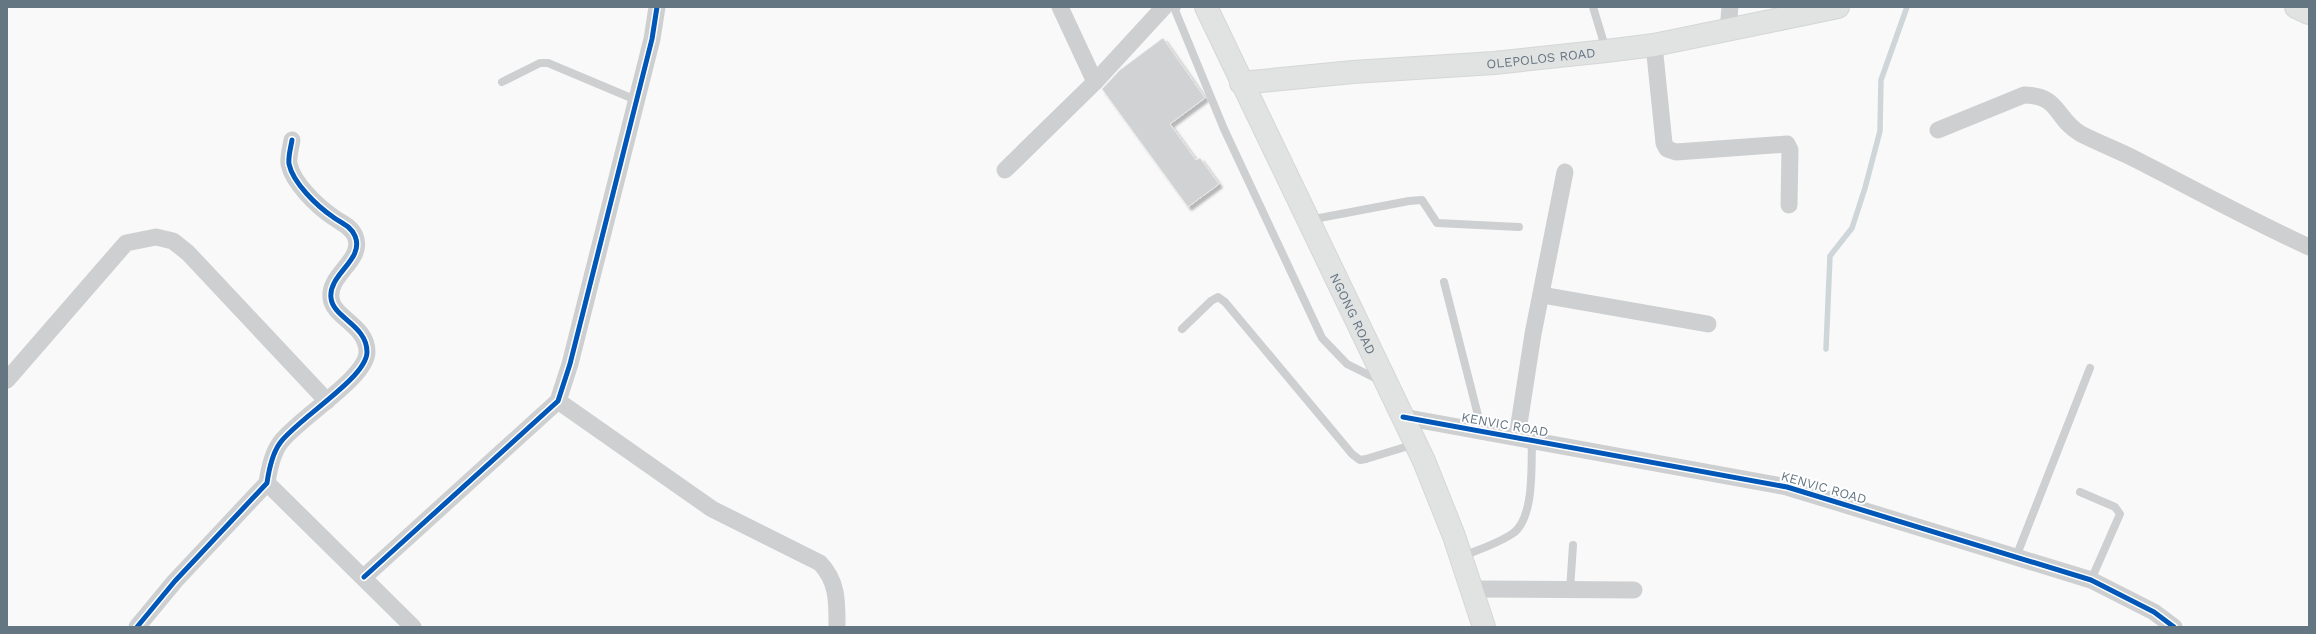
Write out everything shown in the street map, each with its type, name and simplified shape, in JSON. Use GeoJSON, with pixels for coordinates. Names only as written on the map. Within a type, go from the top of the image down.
{"type":"FeatureCollection","features":[{"type":"Feature","properties":{"kind":"main road","name":"NGONG ROAD"},"geometry":{"type":"LineString","coordinates":[[1206,7],[1240,83],[1403,417],[1461,557],[1484,627]]}},
{"type":"Feature","properties":{"kind":"main road","name":"OLEPOLOS ROAD"},"geometry":{"type":"LineString","coordinates":[[1240,83],[1353,72],[1494,63],[1654,45],[1838,7]]}},
{"type":"Feature","properties":{"kind":"main road"},"geometry":{"type":"LineString","coordinates":[[2296,7],[2309,13]]}},
{"type":"Feature","properties":{"kind":"street"},"geometry":{"type":"LineString","coordinates":[[364,577],[558,401],[570,364],[636,100],[657,7]]}},
{"type":"Feature","properties":{"kind":"street"},"geometry":{"type":"LineString","coordinates":[[1060,7],[1096,82]]}},
{"type":"Feature","properties":{"kind":"street"},"geometry":{"type":"LineString","coordinates":[[1005,170],[1096,82],[1164,7]]}},
{"type":"Feature","properties":{"kind":"street"},"geometry":{"type":"LineString","coordinates":[[1728,30],[1730,7]]}},
{"type":"Feature","properties":{"kind":"street"},"geometry":{"type":"LineString","coordinates":[[1654,45],[1664,143],[1667,149],[1676,152],[1787,144],[1790,150],[1789,205]]}},
{"type":"Feature","properties":{"kind":"street"},"geometry":{"type":"LineString","coordinates":[[1938,130],[2024,95],[2038,95],[2048,99],[2068,125],[2080,133],[2130,157],[2245,218],[2309,247]]}},
{"type":"Feature","properties":{"kind":"street"},"geometry":{"type":"LineString","coordinates":[[137,627],[176,581],[267,483],[270,464],[280,443],[299,423],[342,388],[364,364],[367,352],[363,335],[338,310],[331,300],[331,288],[355,253],[358,245],[355,235],[347,226],[322,208],[293,176],[289,163],[292,140]]}},
{"type":"Feature","properties":{"kind":"street"},"geometry":{"type":"LineString","coordinates":[[1525,439],[1533,334],[1542,295],[1565,172]]}},
{"type":"Feature","properties":{"kind":"street"},"geometry":{"type":"LineString","coordinates":[[7,380],[126,243],[156,237],[172,241],[188,253],[326,401]]}},
{"type":"Feature","properties":{"kind":"street"},"geometry":{"type":"LineString","coordinates":[[1542,295],[1708,324]]}},
{"type":"Feature","properties":{"kind":"street"},"geometry":{"type":"LineString","coordinates":[[558,401],[712,509],[820,563],[829,573],[836,592],[837,627]]}},
{"type":"Feature","properties":{"kind":"street","name":"KENVIC ROAD"},"geometry":{"type":"LineString","coordinates":[[1403,417],[1787,487],[2091,580],[2154,612],[2174,627]]}},
{"type":"Feature","properties":{"kind":"street"},"geometry":{"type":"LineString","coordinates":[[267,483],[413,627]]}},
{"type":"Feature","properties":{"kind":"street"},"geometry":{"type":"LineString","coordinates":[[1472,588],[1634,590]]}},
{"type":"Feature","properties":{"kind":"lane"},"geometry":{"type":"LineString","coordinates":[[1177,7],[1175,10],[1224,129],[1322,338],[1347,364],[1387,384]]}},
{"type":"Feature","properties":{"kind":"lane"},"geometry":{"type":"LineString","coordinates":[[1593,7],[1606,51]]}},
{"type":"Feature","properties":{"kind":"lane"},"geometry":{"type":"LineString","coordinates":[[502,82],[540,63],[548,63],[636,100]]}},
{"type":"Feature","properties":{"kind":"lane"},"geometry":{"type":"LineString","coordinates":[[1308,220],[1409,201],[1422,200],[1437,223],[1519,227]]}},
{"type":"Feature","properties":{"kind":"lane"},"geometry":{"type":"LineString","coordinates":[[1444,282],[1482,431]]}},
{"type":"Feature","properties":{"kind":"lane"},"geometry":{"type":"LineString","coordinates":[[1182,329],[1211,301],[1218,297],[1225,302],[1352,454],[1360,460],[1415,444]]}},
{"type":"Feature","properties":{"kind":"lane"},"geometry":{"type":"LineString","coordinates":[[2016,557],[2090,368]]}},
{"type":"Feature","properties":{"kind":"lane"},"geometry":{"type":"LineString","coordinates":[[1461,557],[1512,534],[1523,522],[1528,503],[1525,439]]}},
{"type":"Feature","properties":{"kind":"lane"},"geometry":{"type":"LineString","coordinates":[[2080,492],[2115,507],[2120,514],[2091,580]]}},
{"type":"Feature","properties":{"kind":"lane"},"geometry":{"type":"LineString","coordinates":[[1570,590],[1573,545]]}},
{"type":"Feature","properties":{"kind":"building"},"geometry":{"type":"Polygon","coordinates":[[[1163,38],[1205,98],[1170,124],[1196,160],[1200,158],[1219,184],[1188,207],[1102,89],[1120,70],[1163,38]]]}},
{"type":"Feature","properties":{"kind":"waterway"},"geometry":{"type":"LineString","coordinates":[[1826,349],[1830,256],[1852,228],[1865,188],[1880,131],[1881,80],[1907,7]]}},
{"type":"Feature","properties":{"kind":"cycle path"},"geometry":{"type":"LineString","coordinates":[[364,577],[558,401],[570,364],[652,39],[657,7]]}},
{"type":"Feature","properties":{"kind":"cycle path"},"geometry":{"type":"LineString","coordinates":[[137,627],[175,581],[267,483],[273,457],[280,443],[301,422],[344,386],[356,374],[364,362],[367,352],[366,343],[362,335],[337,311],[331,298],[332,289],[335,282],[355,252],[357,245],[355,236],[348,227],[306,194],[295,179],[289,164],[292,140]]}},
{"type":"Feature","properties":{"kind":"cycle path"},"geometry":{"type":"LineString","coordinates":[[1403,417],[1787,487],[2091,580],[2154,612],[2174,627]]}}]}
